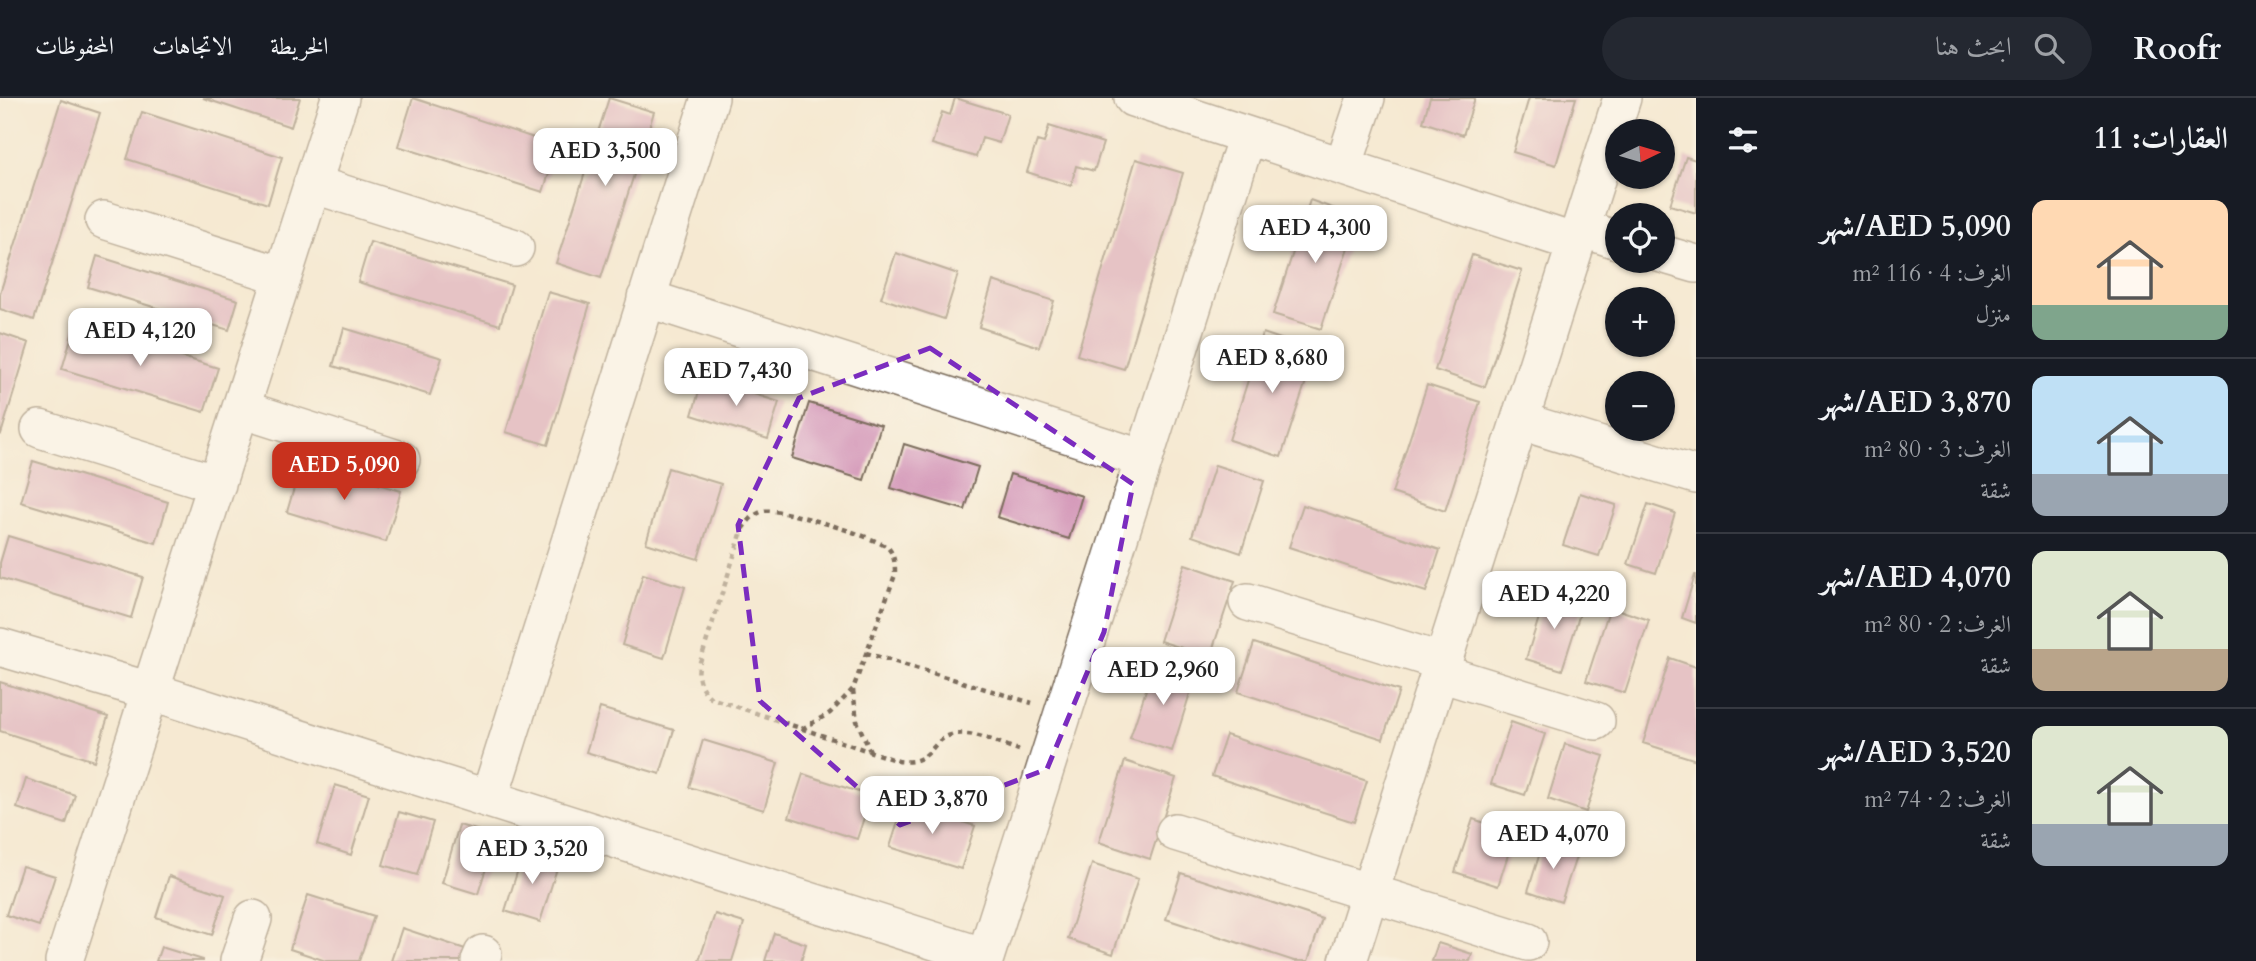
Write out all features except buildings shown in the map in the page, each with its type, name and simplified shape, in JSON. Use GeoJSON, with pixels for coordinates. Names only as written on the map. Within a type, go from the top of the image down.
{"type":"FeatureCollection","features":[{"type":"Feature","properties":{"kind":"street"},"geometry":{"type":"LineString","coordinates":[[64,961],[340,98]]}},
{"type":"Feature","properties":{"kind":"street"},"geometry":{"type":"LineString","coordinates":[[489,799],[709,98]]}},
{"type":"Feature","properties":{"kind":"street"},"geometry":{"type":"LineString","coordinates":[[1133,98],[1343,167],[1578,236],[1605,239]]}},
{"type":"Feature","properties":{"kind":"street"},"geometry":{"type":"LineString","coordinates":[[1343,167],[1366,98]]}},
{"type":"Feature","properties":{"kind":"street"},"geometry":{"type":"LineString","coordinates":[[1348,961],[1622,98]]}},
{"type":"Feature","properties":{"kind":"street"},"geometry":{"type":"LineString","coordinates":[[0,647],[150,691],[985,959],[1247,136]]}},
{"type":"Feature","properties":{"kind":"street"},"geometry":{"type":"LineString","coordinates":[[312,184],[515,248]]}},
{"type":"Feature","properties":{"kind":"street"},"geometry":{"type":"LineString","coordinates":[[104,220],[283,276]]}},
{"type":"Feature","properties":{"kind":"street"},"geometry":{"type":"LineString","coordinates":[[1675,258],[1696,264]]}},
{"type":"Feature","properties":{"kind":"street"},"geometry":{"type":"LineString","coordinates":[[646,298],[1144,459]]}},
{"type":"Feature","properties":{"kind":"street"},"geometry":{"type":"LineString","coordinates":[[241,409],[401,460]]}},
{"type":"Feature","properties":{"kind":"street"},"geometry":{"type":"LineString","coordinates":[[1520,421],[1696,475]]}},
{"type":"Feature","properties":{"kind":"street"},"geometry":{"type":"LineString","coordinates":[[40,429],[217,484]]}},
{"type":"Feature","properties":{"kind":"street"},"geometry":{"type":"LineString","coordinates":[[1248,602],[1596,721]]}},
{"type":"Feature","properties":{"kind":"street"},"geometry":{"type":"LineString","coordinates":[[1175,832],[1528,943]]}},
{"type":"Feature","properties":{"kind":"street"},"geometry":{"type":"LineString","coordinates":[[239,961],[253,919]]}},
{"type":"Feature","properties":{"kind":"path"},"geometry":{"type":"LineString","coordinates":[[802,729],[830,713],[853,689],[895,575],[895,565],[889,548],[875,539],[783,512],[763,511],[754,515],[743,528],[700,662],[698,679],[702,690],[711,698],[802,729],[870,751],[898,761],[913,762],[929,754],[947,736],[966,734],[1048,760]]}},
{"type":"Feature","properties":{"kind":"path"},"geometry":{"type":"LineString","coordinates":[[866,653],[1063,713]]}},
{"type":"Feature","properties":{"kind":"path"},"geometry":{"type":"LineString","coordinates":[[853,689],[857,721],[870,751]]}},
{"type":"Feature","properties":{"kind":"highlighted area"},"geometry":{"type":"Polygon","coordinates":[[[930,348],[1133,484],[1104,632],[1047,769],[900,825],[760,701],[738,525],[799,398],[930,348]]]}}]}
